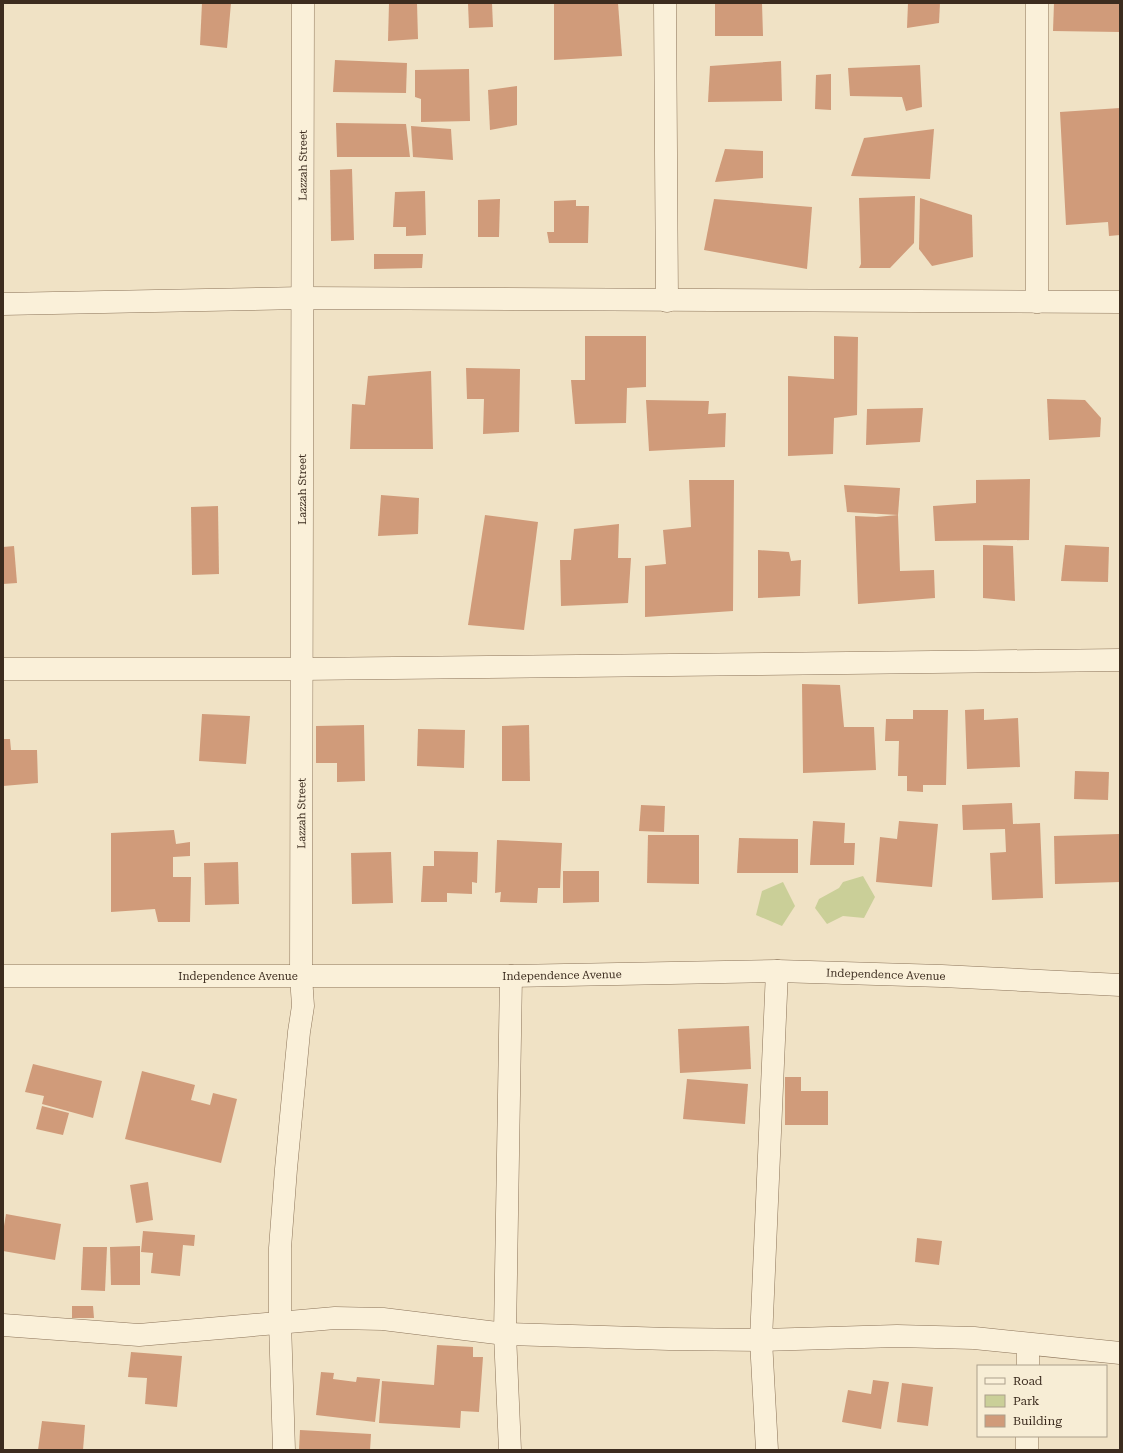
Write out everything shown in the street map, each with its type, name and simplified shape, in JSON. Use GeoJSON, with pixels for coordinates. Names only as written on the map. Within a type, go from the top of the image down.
{"type":"FeatureCollection","features":[{"type":"Feature","properties":{"kind":"street","name":"Lazzah Street"},"geometry":{"type":"LineString","coordinates":[[284,1450],[280,1322],[280,1248],[286,1161],[303,1006],[301,976],[301,669],[303,3]]}},
{"type":"Feature","properties":{"kind":"street"},"geometry":{"type":"LineString","coordinates":[[665,3],[667,301]]}},
{"type":"Feature","properties":{"kind":"street"},"geometry":{"type":"LineString","coordinates":[[1037,3],[1037,302]]}},
{"type":"Feature","properties":{"kind":"street"},"geometry":{"type":"LineString","coordinates":[[3,304],[302,298],[667,301],[1120,302]]}},
{"type":"Feature","properties":{"kind":"street"},"geometry":{"type":"LineString","coordinates":[[3,669],[301,669],[1120,660]]}},
{"type":"Feature","properties":{"kind":"street"},"geometry":{"type":"LineString","coordinates":[[766,1450],[761,1340],[777,971]]}},
{"type":"Feature","properties":{"kind":"street","name":"Independence Avenue"},"geometry":{"type":"LineString","coordinates":[[3,976],[511,976],[777,971],[942,976],[1120,985]]}},
{"type":"Feature","properties":{"kind":"street"},"geometry":{"type":"LineString","coordinates":[[510,1450],[505,1334],[511,976]]}},
{"type":"Feature","properties":{"kind":"street"},"geometry":{"type":"LineString","coordinates":[[3,1325],[139,1335],[334,1318],[383,1319],[505,1334],[761,1340],[897,1336],[974,1338],[1028,1345],[1120,1352]]}},
{"type":"Feature","properties":{"kind":"street"},"geometry":{"type":"LineString","coordinates":[[1028,1345],[1028,1365]]}},
{"type":"Feature","properties":{"kind":"street"},"geometry":{"type":"LineString","coordinates":[[1027,1437],[1027,1450]]}},
{"type":"Feature","properties":{"kind":"green space"},"geometry":{"type":"Polygon","coordinates":[[[863,876],[875,897],[864,918],[843,916],[827,924],[815,908],[819,899],[839,888],[843,882],[863,876]]]}},
{"type":"Feature","properties":{"kind":"green space"},"geometry":{"type":"Polygon","coordinates":[[[783,882],[795,906],[782,926],[756,915],[762,891],[783,882]]]}},
{"type":"Feature","properties":{"kind":"building"},"geometry":{"type":"Polygon","coordinates":[[[202,3],[231,3],[227,48],[200,45],[202,3]]]}},
{"type":"Feature","properties":{"kind":"building"},"geometry":{"type":"Polygon","coordinates":[[[389,3],[417,3],[418,39],[388,41],[389,3]]]}},
{"type":"Feature","properties":{"kind":"building"},"geometry":{"type":"Polygon","coordinates":[[[468,3],[492,3],[493,27],[469,28],[468,3]]]}},
{"type":"Feature","properties":{"kind":"building"},"geometry":{"type":"Polygon","coordinates":[[[554,3],[618,3],[622,56],[554,60],[554,3]]]}},
{"type":"Feature","properties":{"kind":"building"},"geometry":{"type":"Polygon","coordinates":[[[715,3],[762,3],[763,36],[715,36],[715,3]]]}},
{"type":"Feature","properties":{"kind":"building"},"geometry":{"type":"Polygon","coordinates":[[[908,3],[940,3],[939,23],[907,28],[908,3]]]}},
{"type":"Feature","properties":{"kind":"building"},"geometry":{"type":"Polygon","coordinates":[[[1054,3],[1120,3],[1120,32],[1053,31],[1054,3]]]}},
{"type":"Feature","properties":{"kind":"building"},"geometry":{"type":"Polygon","coordinates":[[[335,60],[407,63],[406,93],[333,92],[335,60]]]}},
{"type":"Feature","properties":{"kind":"building"},"geometry":{"type":"Polygon","coordinates":[[[781,61],[782,101],[708,102],[710,66],[781,61]]]}},
{"type":"Feature","properties":{"kind":"building"},"geometry":{"type":"Polygon","coordinates":[[[920,65],[922,107],[906,111],[902,97],[850,96],[848,68],[920,65]]]}},
{"type":"Feature","properties":{"kind":"building"},"geometry":{"type":"Polygon","coordinates":[[[469,69],[470,121],[421,122],[421,99],[415,97],[415,70],[469,69]]]}},
{"type":"Feature","properties":{"kind":"building"},"geometry":{"type":"Polygon","coordinates":[[[831,74],[831,110],[815,109],[816,75],[831,74]]]}},
{"type":"Feature","properties":{"kind":"building"},"geometry":{"type":"Polygon","coordinates":[[[517,86],[517,125],[490,130],[488,90],[517,86]]]}},
{"type":"Feature","properties":{"kind":"building"},"geometry":{"type":"Polygon","coordinates":[[[1120,108],[1120,235],[1109,236],[1108,222],[1066,225],[1060,112],[1120,108]]]}},
{"type":"Feature","properties":{"kind":"building"},"geometry":{"type":"Polygon","coordinates":[[[336,123],[406,124],[410,157],[337,157],[336,123]]]}},
{"type":"Feature","properties":{"kind":"building"},"geometry":{"type":"Polygon","coordinates":[[[411,126],[451,129],[453,160],[413,157],[411,126]]]}},
{"type":"Feature","properties":{"kind":"building"},"geometry":{"type":"Polygon","coordinates":[[[934,129],[930,179],[851,176],[864,138],[934,129]]]}},
{"type":"Feature","properties":{"kind":"building"},"geometry":{"type":"Polygon","coordinates":[[[725,149],[763,151],[763,178],[715,182],[725,149]]]}},
{"type":"Feature","properties":{"kind":"building"},"geometry":{"type":"Polygon","coordinates":[[[352,169],[354,240],[331,241],[330,170],[352,169]]]}},
{"type":"Feature","properties":{"kind":"building"},"geometry":{"type":"Polygon","coordinates":[[[425,191],[426,235],[406,236],[406,227],[393,227],[395,192],[425,191]]]}},
{"type":"Feature","properties":{"kind":"building"},"geometry":{"type":"Polygon","coordinates":[[[915,196],[914,243],[890,268],[859,268],[861,264],[859,198],[915,196]]]}},
{"type":"Feature","properties":{"kind":"building"},"geometry":{"type":"Polygon","coordinates":[[[920,198],[972,215],[973,257],[932,266],[919,249],[920,198]]]}},
{"type":"Feature","properties":{"kind":"building"},"geometry":{"type":"Polygon","coordinates":[[[500,199],[499,237],[478,237],[478,200],[500,199]]]}},
{"type":"Feature","properties":{"kind":"building"},"geometry":{"type":"Polygon","coordinates":[[[714,199],[812,207],[807,269],[704,250],[714,199]]]}},
{"type":"Feature","properties":{"kind":"building"},"geometry":{"type":"Polygon","coordinates":[[[576,200],[576,206],[589,206],[588,243],[549,243],[547,232],[554,232],[554,201],[576,200]]]}},
{"type":"Feature","properties":{"kind":"building"},"geometry":{"type":"Polygon","coordinates":[[[374,254],[423,254],[422,268],[374,269],[374,254]]]}},
{"type":"Feature","properties":{"kind":"building"},"geometry":{"type":"Polygon","coordinates":[[[585,336],[646,336],[646,387],[627,388],[626,423],[575,424],[571,380],[585,380],[585,336]]]}},
{"type":"Feature","properties":{"kind":"building"},"geometry":{"type":"Polygon","coordinates":[[[834,336],[858,337],[857,415],[834,418],[833,454],[788,456],[788,376],[834,379],[834,336]]]}},
{"type":"Feature","properties":{"kind":"building"},"geometry":{"type":"Polygon","coordinates":[[[466,368],[520,369],[519,432],[483,434],[484,399],[467,399],[466,368]]]}},
{"type":"Feature","properties":{"kind":"building"},"geometry":{"type":"Polygon","coordinates":[[[431,371],[433,449],[350,449],[352,404],[365,405],[368,376],[431,371]]]}},
{"type":"Feature","properties":{"kind":"building"},"geometry":{"type":"Polygon","coordinates":[[[1047,399],[1085,400],[1101,418],[1100,437],[1049,440],[1047,399]]]}},
{"type":"Feature","properties":{"kind":"building"},"geometry":{"type":"Polygon","coordinates":[[[646,400],[709,401],[708,414],[726,413],[725,447],[649,451],[646,400]]]}},
{"type":"Feature","properties":{"kind":"building"},"geometry":{"type":"Polygon","coordinates":[[[923,408],[920,442],[866,445],[867,409],[923,408]]]}},
{"type":"Feature","properties":{"kind":"building"},"geometry":{"type":"Polygon","coordinates":[[[1030,479],[1029,540],[935,541],[933,506],[976,503],[976,480],[1030,479]]]}},
{"type":"Feature","properties":{"kind":"building"},"geometry":{"type":"Polygon","coordinates":[[[689,480],[734,480],[733,611],[645,617],[645,566],[666,564],[663,530],[691,527],[689,480]]]}},
{"type":"Feature","properties":{"kind":"building"},"geometry":{"type":"Polygon","coordinates":[[[844,485],[900,488],[898,515],[847,512],[844,485]]]}},
{"type":"Feature","properties":{"kind":"building"},"geometry":{"type":"Polygon","coordinates":[[[381,495],[419,498],[418,534],[378,536],[381,495]]]}},
{"type":"Feature","properties":{"kind":"building"},"geometry":{"type":"Polygon","coordinates":[[[218,506],[219,574],[192,575],[191,507],[218,506]]]}},
{"type":"Feature","properties":{"kind":"building"},"geometry":{"type":"Polygon","coordinates":[[[485,515],[538,522],[524,630],[468,625],[485,515]]]}},
{"type":"Feature","properties":{"kind":"building"},"geometry":{"type":"Polygon","coordinates":[[[898,515],[900,571],[934,570],[935,598],[858,604],[855,516],[876,517],[898,515]]]}},
{"type":"Feature","properties":{"kind":"building"},"geometry":{"type":"Polygon","coordinates":[[[619,524],[618,558],[631,558],[628,603],[561,606],[560,560],[571,560],[574,529],[619,524]]]}},
{"type":"Feature","properties":{"kind":"building"},"geometry":{"type":"Polygon","coordinates":[[[983,545],[1013,546],[1015,601],[983,598],[983,545]]]}},
{"type":"Feature","properties":{"kind":"building"},"geometry":{"type":"Polygon","coordinates":[[[1065,545],[1109,547],[1108,582],[1061,581],[1065,545]]]}},
{"type":"Feature","properties":{"kind":"building"},"geometry":{"type":"Polygon","coordinates":[[[14,546],[17,583],[3,584],[3,547],[14,546]]]}},
{"type":"Feature","properties":{"kind":"building"},"geometry":{"type":"Polygon","coordinates":[[[758,550],[789,552],[791,561],[801,560],[800,596],[758,598],[758,550]]]}},
{"type":"Feature","properties":{"kind":"building"},"geometry":{"type":"Polygon","coordinates":[[[802,684],[840,685],[844,727],[874,727],[876,770],[803,773],[802,684]]]}},
{"type":"Feature","properties":{"kind":"building"},"geometry":{"type":"Polygon","coordinates":[[[984,709],[984,720],[1018,718],[1020,767],[967,769],[965,710],[984,709]]]}},
{"type":"Feature","properties":{"kind":"building"},"geometry":{"type":"Polygon","coordinates":[[[913,710],[948,710],[946,785],[923,785],[923,792],[907,791],[907,776],[898,776],[899,741],[885,741],[886,719],[913,719],[913,710]]]}},
{"type":"Feature","properties":{"kind":"building"},"geometry":{"type":"Polygon","coordinates":[[[202,714],[250,716],[246,764],[199,761],[202,714]]]}},
{"type":"Feature","properties":{"kind":"building"},"geometry":{"type":"Polygon","coordinates":[[[364,725],[365,781],[337,782],[337,763],[316,763],[316,726],[364,725]]]}},
{"type":"Feature","properties":{"kind":"building"},"geometry":{"type":"Polygon","coordinates":[[[529,725],[530,781],[502,781],[502,726],[529,725]]]}},
{"type":"Feature","properties":{"kind":"building"},"geometry":{"type":"Polygon","coordinates":[[[418,729],[465,730],[464,768],[417,766],[418,729]]]}},
{"type":"Feature","properties":{"kind":"building"},"geometry":{"type":"Polygon","coordinates":[[[3,739],[10,739],[11,750],[37,750],[38,783],[3,786],[3,739]]]}},
{"type":"Feature","properties":{"kind":"building"},"geometry":{"type":"Polygon","coordinates":[[[1075,771],[1109,772],[1108,800],[1074,799],[1075,771]]]}},
{"type":"Feature","properties":{"kind":"building"},"geometry":{"type":"Polygon","coordinates":[[[1012,803],[1013,824],[1040,823],[1043,898],[992,900],[990,853],[1006,852],[1005,829],[963,830],[962,805],[1012,803]]]}},
{"type":"Feature","properties":{"kind":"building"},"geometry":{"type":"Polygon","coordinates":[[[641,805],[665,806],[664,832],[639,831],[641,805]]]}},
{"type":"Feature","properties":{"kind":"building"},"geometry":{"type":"Polygon","coordinates":[[[813,821],[845,823],[844,843],[855,843],[854,865],[810,865],[813,821]]]}},
{"type":"Feature","properties":{"kind":"building"},"geometry":{"type":"Polygon","coordinates":[[[899,821],[938,824],[932,887],[876,882],[880,837],[897,839],[899,821]]]}},
{"type":"Feature","properties":{"kind":"building"},"geometry":{"type":"Polygon","coordinates":[[[174,830],[176,844],[190,842],[190,856],[173,857],[173,877],[191,877],[190,922],[158,922],[155,909],[111,912],[111,833],[174,830]]]}},
{"type":"Feature","properties":{"kind":"building"},"geometry":{"type":"Polygon","coordinates":[[[1119,834],[1120,882],[1055,884],[1054,836],[1119,834]]]}},
{"type":"Feature","properties":{"kind":"building"},"geometry":{"type":"Polygon","coordinates":[[[648,835],[699,835],[699,884],[647,883],[648,835]]]}},
{"type":"Feature","properties":{"kind":"building"},"geometry":{"type":"Polygon","coordinates":[[[739,838],[798,839],[798,873],[737,873],[739,838]]]}},
{"type":"Feature","properties":{"kind":"building"},"geometry":{"type":"Polygon","coordinates":[[[497,840],[562,843],[560,888],[538,888],[537,903],[500,902],[501,892],[495,893],[497,840]]]}},
{"type":"Feature","properties":{"kind":"building"},"geometry":{"type":"Polygon","coordinates":[[[434,851],[478,852],[477,883],[472,882],[472,894],[447,893],[447,902],[421,902],[423,866],[434,866],[434,851]]]}},
{"type":"Feature","properties":{"kind":"building"},"geometry":{"type":"Polygon","coordinates":[[[391,852],[393,903],[352,904],[351,853],[391,852]]]}},
{"type":"Feature","properties":{"kind":"building"},"geometry":{"type":"Polygon","coordinates":[[[238,862],[239,904],[205,905],[204,863],[238,862]]]}},
{"type":"Feature","properties":{"kind":"building"},"geometry":{"type":"Polygon","coordinates":[[[563,871],[599,871],[599,902],[563,903],[563,871]]]}},
{"type":"Feature","properties":{"kind":"building"},"geometry":{"type":"Polygon","coordinates":[[[749,1026],[751,1069],[680,1073],[678,1029],[749,1026]]]}},
{"type":"Feature","properties":{"kind":"building"},"geometry":{"type":"Polygon","coordinates":[[[33,1064],[102,1081],[93,1118],[42,1104],[44,1096],[25,1092],[33,1064]]]}},
{"type":"Feature","properties":{"kind":"building"},"geometry":{"type":"Polygon","coordinates":[[[142,1071],[195,1085],[191,1100],[210,1105],[213,1093],[237,1099],[221,1163],[125,1139],[142,1071]]]}},
{"type":"Feature","properties":{"kind":"building"},"geometry":{"type":"Polygon","coordinates":[[[785,1077],[801,1077],[801,1091],[828,1091],[828,1125],[785,1125],[785,1077]]]}},
{"type":"Feature","properties":{"kind":"building"},"geometry":{"type":"Polygon","coordinates":[[[687,1079],[748,1084],[745,1124],[683,1119],[687,1079]]]}},
{"type":"Feature","properties":{"kind":"building"},"geometry":{"type":"Polygon","coordinates":[[[42,1106],[69,1113],[63,1135],[36,1129],[42,1106]]]}},
{"type":"Feature","properties":{"kind":"building"},"geometry":{"type":"Polygon","coordinates":[[[148,1182],[153,1220],[136,1223],[130,1185],[148,1182]]]}},
{"type":"Feature","properties":{"kind":"building"},"geometry":{"type":"Polygon","coordinates":[[[6,1214],[61,1224],[55,1260],[3,1251],[3,1232],[6,1214]]]}},
{"type":"Feature","properties":{"kind":"building"},"geometry":{"type":"Polygon","coordinates":[[[143,1231],[195,1235],[194,1246],[183,1245],[180,1276],[151,1273],[153,1253],[141,1252],[143,1231]]]}},
{"type":"Feature","properties":{"kind":"building"},"geometry":{"type":"Polygon","coordinates":[[[917,1238],[942,1241],[939,1265],[915,1262],[917,1238]]]}},
{"type":"Feature","properties":{"kind":"building"},"geometry":{"type":"Polygon","coordinates":[[[140,1246],[140,1285],[111,1285],[110,1247],[140,1246]]]}},
{"type":"Feature","properties":{"kind":"building"},"geometry":{"type":"Polygon","coordinates":[[[83,1247],[107,1247],[105,1291],[81,1290],[83,1247]]]}},
{"type":"Feature","properties":{"kind":"building"},"geometry":{"type":"Polygon","coordinates":[[[72,1306],[93,1306],[94,1318],[72,1318],[72,1306]]]}},
{"type":"Feature","properties":{"kind":"building"},"geometry":{"type":"Polygon","coordinates":[[[437,1345],[473,1347],[473,1357],[483,1357],[479,1412],[461,1411],[460,1428],[379,1423],[382,1381],[434,1385],[437,1345]]]}},
{"type":"Feature","properties":{"kind":"building"},"geometry":{"type":"Polygon","coordinates":[[[131,1352],[182,1356],[177,1407],[145,1404],[147,1378],[128,1377],[131,1352]]]}},
{"type":"Feature","properties":{"kind":"building"},"geometry":{"type":"Polygon","coordinates":[[[321,1372],[334,1373],[333,1379],[356,1382],[357,1377],[380,1379],[375,1422],[316,1415],[321,1372]]]}},
{"type":"Feature","properties":{"kind":"building"},"geometry":{"type":"Polygon","coordinates":[[[873,1380],[889,1382],[881,1429],[842,1422],[848,1390],[871,1394],[873,1380]]]}},
{"type":"Feature","properties":{"kind":"building"},"geometry":{"type":"Polygon","coordinates":[[[902,1383],[933,1387],[928,1426],[897,1422],[902,1383]]]}},
{"type":"Feature","properties":{"kind":"building"},"geometry":{"type":"Polygon","coordinates":[[[42,1421],[85,1425],[83,1450],[38,1450],[42,1421]]]}},
{"type":"Feature","properties":{"kind":"building"},"geometry":{"type":"Polygon","coordinates":[[[300,1430],[371,1434],[370,1450],[299,1450],[300,1430]]]}}]}
